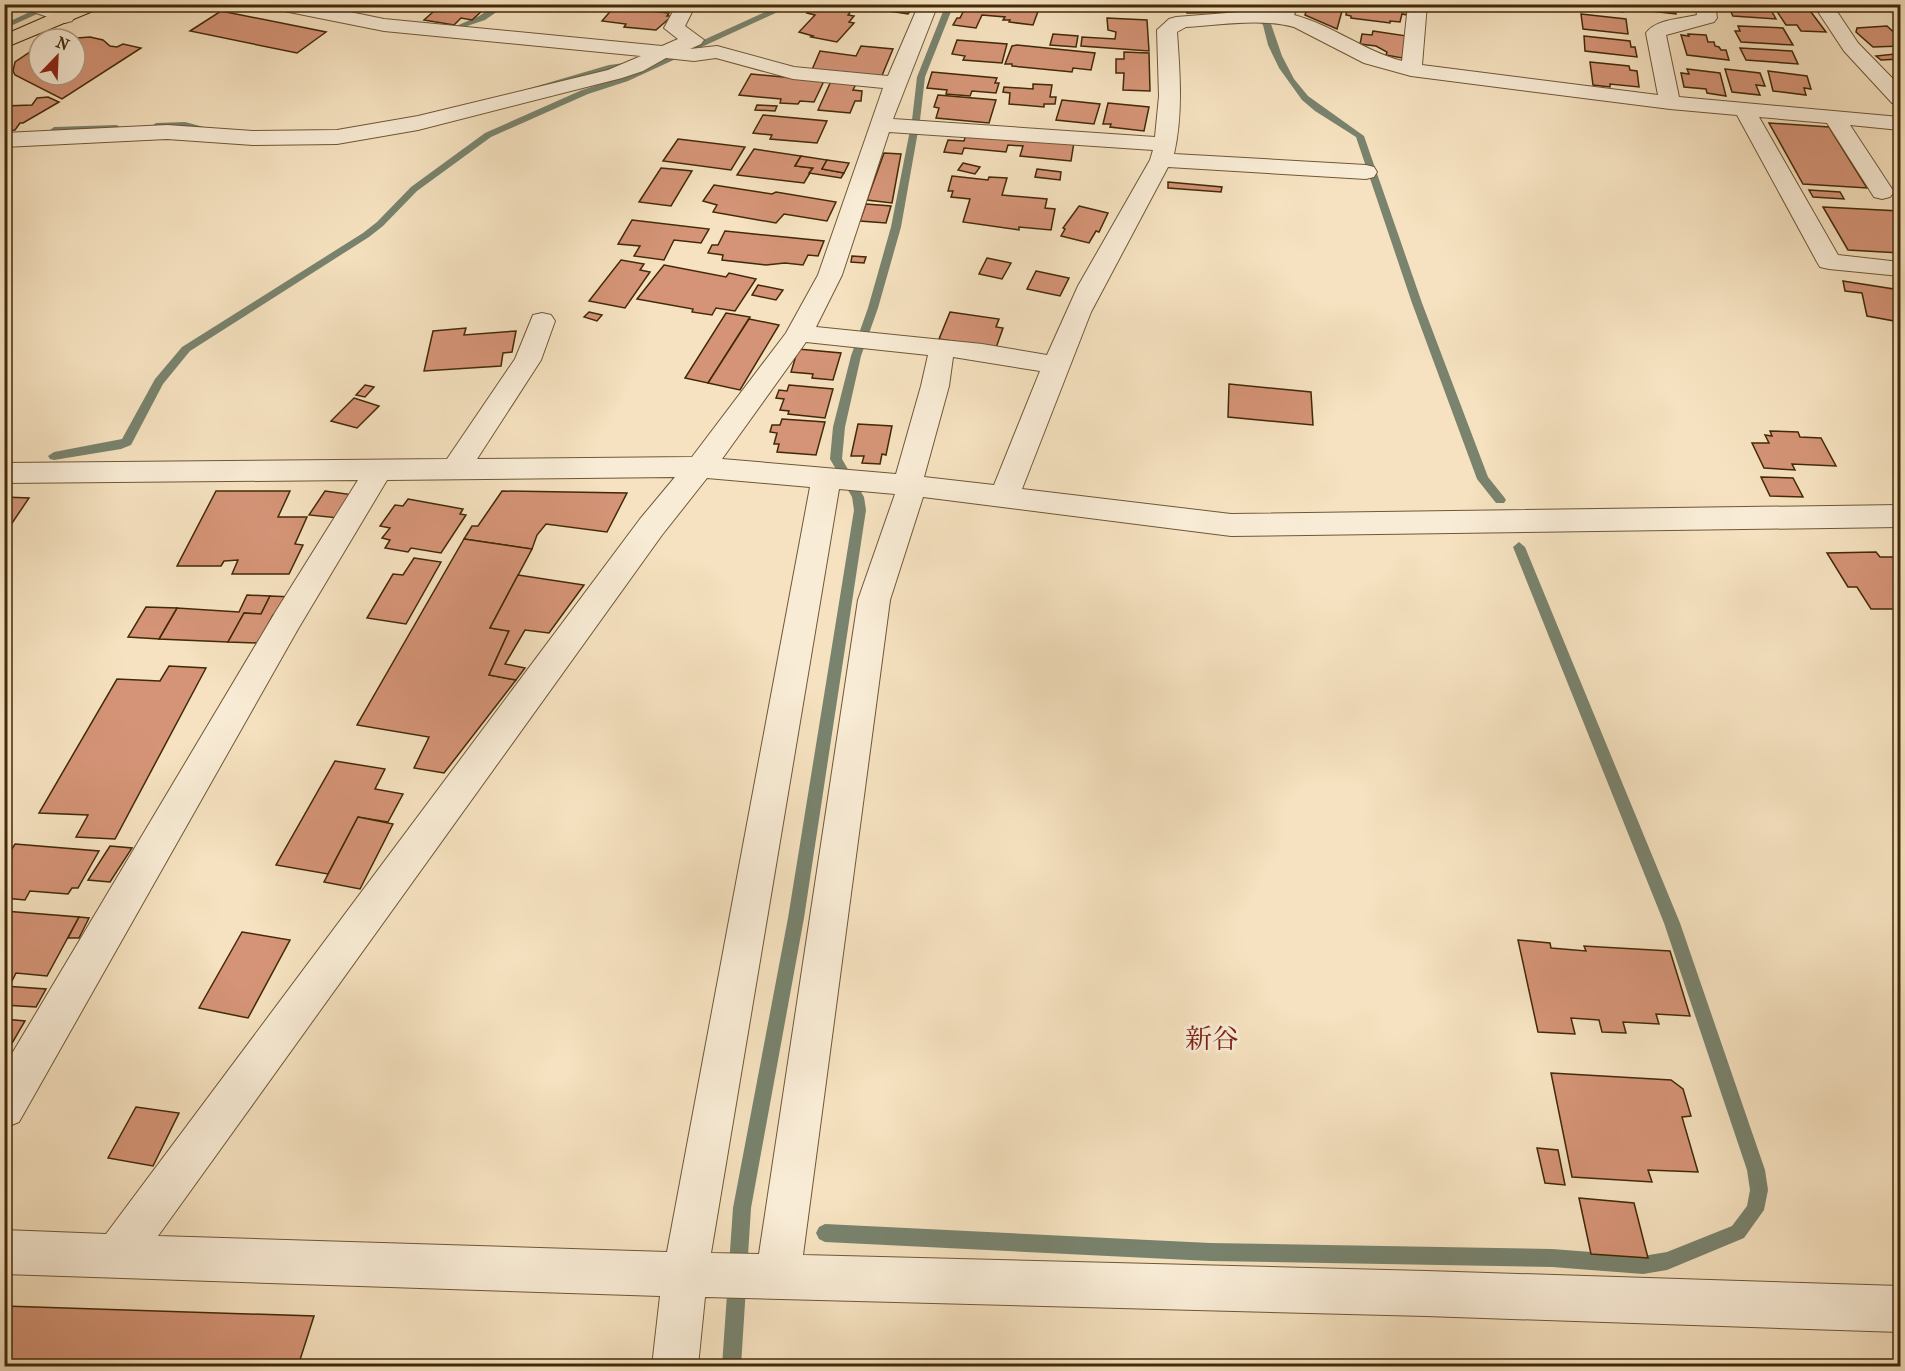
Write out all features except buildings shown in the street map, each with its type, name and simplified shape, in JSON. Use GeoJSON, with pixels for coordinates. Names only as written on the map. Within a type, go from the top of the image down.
{"type":"FeatureCollection","features":[{"type":"Feature","properties":{"kind":"main road"},"geometry":{"type":"LineString","coordinates":[[4,42],[93,4]]}},
{"type":"Feature","properties":{"kind":"street"},"geometry":{"type":"LineString","coordinates":[[28,4],[65,16]]}},
{"type":"Feature","properties":{"kind":"street"},"geometry":{"type":"LineString","coordinates":[[279,4],[384,25],[694,55],[717,52],[793,73],[896,83]]}},
{"type":"Feature","properties":{"kind":"street"},"geometry":{"type":"LineString","coordinates":[[4,140],[167,132],[253,138],[337,137],[418,123],[636,68],[663,52],[694,40],[674,28],[687,4]]}},
{"type":"Feature","properties":{"kind":"street"},"geometry":{"type":"LineString","coordinates":[[116,1257],[651,527],[728,432],[799,333],[830,275],[896,83],[929,4]]}},
{"type":"Feature","properties":{"kind":"street"},"geometry":{"type":"LineString","coordinates":[[1670,103],[1656,33],[1664,27],[1707,18],[1705,4]]}},
{"type":"Feature","properties":{"kind":"street"},"geometry":{"type":"LineString","coordinates":[[1822,4],[1851,47],[1900,98]]}},
{"type":"Feature","properties":{"kind":"street"},"geometry":{"type":"LineString","coordinates":[[1411,70],[1418,5]]}},
{"type":"Feature","properties":{"kind":"street"},"geometry":{"type":"LineString","coordinates":[[384,25],[402,11]]}},
{"type":"Feature","properties":{"kind":"street"},"geometry":{"type":"LineString","coordinates":[[1004,496],[1068,332],[1163,152],[1170,110],[1167,30],[1170,26],[1186,21],[1252,17],[1287,11],[1301,23],[1371,59],[1411,70],[1670,103],[1900,123]]}},
{"type":"Feature","properties":{"kind":"street"},"geometry":{"type":"LineString","coordinates":[[1871,67],[1900,66]]}},
{"type":"Feature","properties":{"kind":"street"},"geometry":{"type":"LineString","coordinates":[[1745,111],[1829,262],[1900,269]]}},
{"type":"Feature","properties":{"kind":"street"},"geometry":{"type":"LineString","coordinates":[[1835,118],[1882,192]]}},
{"type":"Feature","properties":{"kind":"street"},"geometry":{"type":"LineString","coordinates":[[881,125],[1366,172]]}},
{"type":"Feature","properties":{"kind":"street"},"geometry":{"type":"LineString","coordinates":[[456,468],[528,360],[542,321]]}},
{"type":"Feature","properties":{"kind":"street"},"geometry":{"type":"LineString","coordinates":[[799,333],[982,352],[1056,365]]}},
{"type":"Feature","properties":{"kind":"street"},"geometry":{"type":"LineString","coordinates":[[778,1277],[874,600],[901,514],[901,484],[935,386],[942,348]]}},
{"type":"Feature","properties":{"kind":"street"},"geometry":{"type":"LineString","coordinates":[[4,473],[701,467],[901,484],[1231,525],[1900,516]]}},
{"type":"Feature","properties":{"kind":"street"},"geometry":{"type":"LineString","coordinates":[[4,1107],[281,630],[379,469]]}},
{"type":"Feature","properties":{"kind":"street"},"geometry":{"type":"LineString","coordinates":[[675,1366],[685,1275],[828,478]]}},
{"type":"Feature","properties":{"kind":"street"},"geometry":{"type":"LineString","coordinates":[[4,1252],[685,1275],[1698,1301],[1900,1309]]}},
{"type":"Feature","properties":{"kind":"waterway"},"geometry":{"type":"LineString","coordinates":[[4,14],[29,4]]}},
{"type":"Feature","properties":{"kind":"waterway"},"geometry":{"type":"LineString","coordinates":[[4,27],[55,4]]}},
{"type":"Feature","properties":{"kind":"waterway"},"geometry":{"type":"LineString","coordinates":[[458,27],[482,18],[504,4]]}},
{"type":"Feature","properties":{"kind":"waterway"},"geometry":{"type":"LineString","coordinates":[[54,456],[121,445],[127,442],[159,382],[186,349],[366,235],[414,189],[488,135],[585,92],[625,79],[791,4]]}},
{"type":"Feature","properties":{"kind":"waterway"},"geometry":{"type":"LineString","coordinates":[[731,1366],[742,1208],[796,918],[860,510],[858,497],[836,459],[839,427],[856,356],[873,308],[896,227],[916,120],[921,77],[950,4]]}},
{"type":"Feature","properties":{"kind":"waterway"},"geometry":{"type":"LineString","coordinates":[[1245,4],[1267,24],[1278,56],[1297,89],[1312,105],[1360,136],[1417,303],[1483,479],[1500,500]]}},
{"type":"Feature","properties":{"kind":"waterway"},"geometry":{"type":"LineString","coordinates":[[531,89],[612,67],[632,65]]}},
{"type":"Feature","properties":{"kind":"waterway"},"geometry":{"type":"LineString","coordinates":[[156,126],[185,125],[211,130]]}},
{"type":"Feature","properties":{"kind":"waterway"},"geometry":{"type":"LineString","coordinates":[[54,130],[116,128]]}},
{"type":"Feature","properties":{"kind":"waterway"},"geometry":{"type":"LineString","coordinates":[[825,1233],[1210,1252],[1552,1258],[1643,1265],[1667,1261],[1738,1232],[1755,1210],[1759,1190],[1756,1170],[1672,923],[1519,547]]}},
{"type":"Feature","properties":{"kind":"district","name":"新谷"},"geometry":{"type":"Point","coordinates":[1212,1039]}}]}
